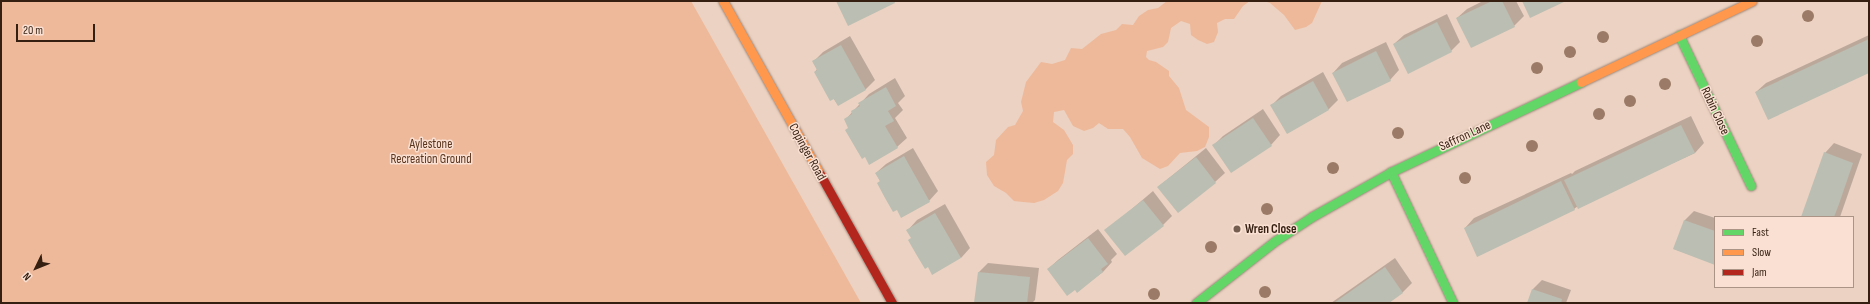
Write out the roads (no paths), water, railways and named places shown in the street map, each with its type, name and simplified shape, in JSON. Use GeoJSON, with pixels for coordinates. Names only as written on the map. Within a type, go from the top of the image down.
{"type":"FeatureCollection","features":[{"type":"Feature","properties":{"kind":"street","name":"Copinger Road"},"geometry":{"type":"LineString","coordinates":[[723,1],[892,303]]}},
{"type":"Feature","properties":{"kind":"street","name":"Saffron Lane"},"geometry":{"type":"LineString","coordinates":[[1196,303],[1276,241],[1313,216],[1391,172],[1752,1]]}},
{"type":"Feature","properties":{"kind":"street","name":"Robin Close"},"geometry":{"type":"LineString","coordinates":[[1679,35],[1751,186]]}},
{"type":"Feature","properties":{"kind":"street"},"geometry":{"type":"LineString","coordinates":[[1391,172],[1453,303]]}},
{"type":"Feature","properties":{"kind":"place","name":"Wren Close"},"geometry":{"type":"Point","coordinates":[1237,229]}},
{"type":"Feature","properties":{"kind":"park label","name":"Aylestone Recreation Ground"},"geometry":{"type":"Point","coordinates":[431,152]}}]}
